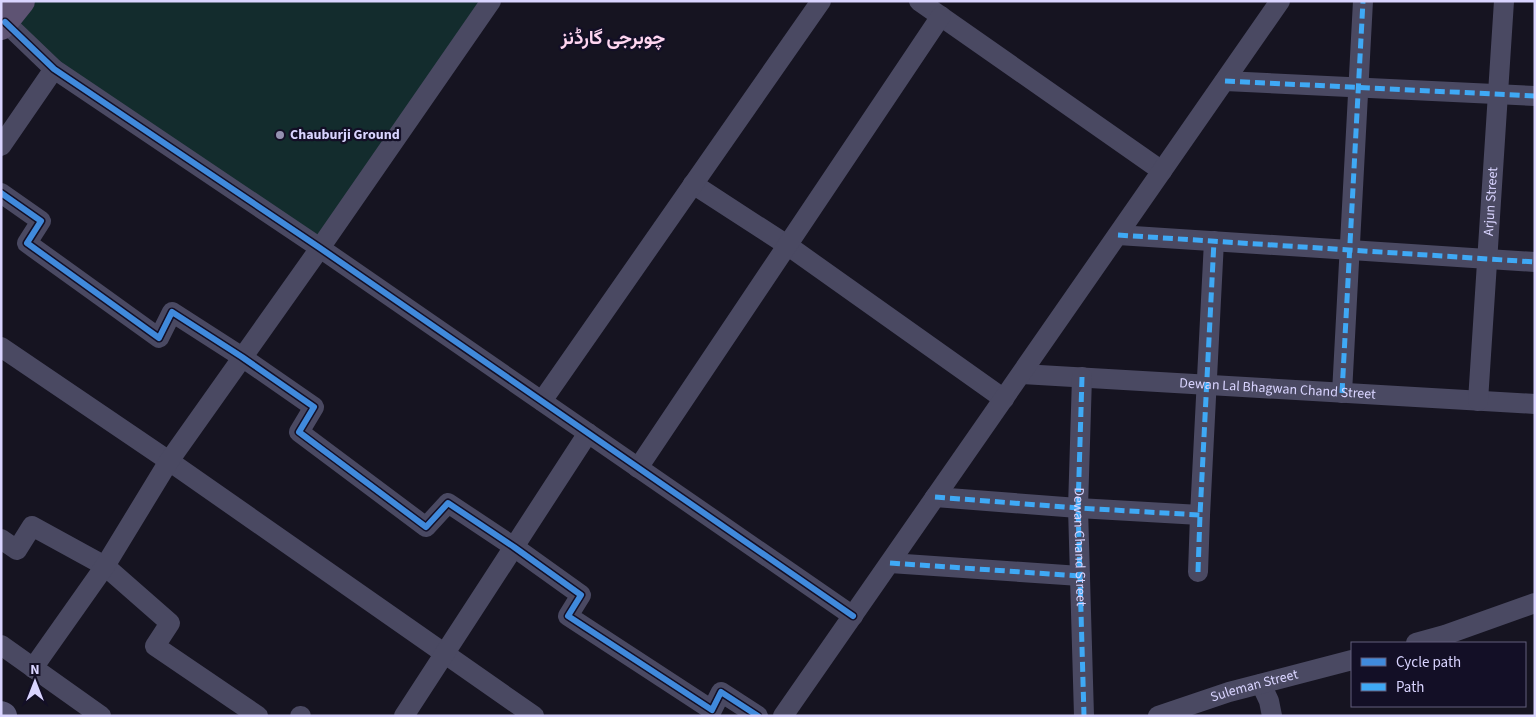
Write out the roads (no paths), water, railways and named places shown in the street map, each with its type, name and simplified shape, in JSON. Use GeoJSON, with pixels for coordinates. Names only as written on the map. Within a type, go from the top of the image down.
{"type":"FeatureCollection","features":[{"type":"Feature","properties":{"kind":"street"},"geometry":{"type":"LineString","coordinates":[[33,668],[105,566],[168,461],[320,248],[491,1]]}},
{"type":"Feature","properties":{"kind":"street"},"geometry":{"type":"LineString","coordinates":[[542,401],[821,1]]}},
{"type":"Feature","properties":{"kind":"street"},"geometry":{"type":"LineString","coordinates":[[919,1],[1162,171]]}},
{"type":"Feature","properties":{"kind":"street"},"geometry":{"type":"LineString","coordinates":[[784,716],[1280,1]]}},
{"type":"Feature","properties":{"kind":"street"},"geometry":{"type":"LineString","coordinates":[[1342,393],[1363,1]]}},
{"type":"Feature","properties":{"kind":"street","name":"Arjun Street"},"geometry":{"type":"LineString","coordinates":[[1478,401],[1504,1]]}},
{"type":"Feature","properties":{"kind":"street"},"geometry":{"type":"LineString","coordinates":[[9,16],[54,68],[320,248],[853,616]]}},
{"type":"Feature","properties":{"kind":"street"},"geometry":{"type":"LineString","coordinates":[[638,468],[941,16]]}},
{"type":"Feature","properties":{"kind":"street"},"geometry":{"type":"LineString","coordinates":[[1,146],[54,68]]}},
{"type":"Feature","properties":{"kind":"street"},"geometry":{"type":"LineString","coordinates":[[1225,80],[1535,96]]}},
{"type":"Feature","properties":{"kind":"street"},"geometry":{"type":"LineString","coordinates":[[693,184],[787,245],[1004,399]]}},
{"type":"Feature","properties":{"kind":"street"},"geometry":{"type":"LineString","coordinates":[[1,192],[41,221],[27,242],[159,338],[172,312],[314,406],[299,432],[426,527],[448,503],[581,595],[568,616],[712,710],[721,692],[758,716]]}},
{"type":"Feature","properties":{"kind":"street"},"geometry":{"type":"LineString","coordinates":[[1118,235],[1535,262]]}},
{"type":"Feature","properties":{"kind":"street"},"geometry":{"type":"LineString","coordinates":[[1198,572],[1214,241]]}},
{"type":"Feature","properties":{"kind":"street"},"geometry":{"type":"LineString","coordinates":[[1,347],[534,716]]}},
{"type":"Feature","properties":{"kind":"street","name":"Dewan Lal Bhagwan Chand Street"},"geometry":{"type":"LineString","coordinates":[[1022,374],[1535,404]]}},
{"type":"Feature","properties":{"kind":"street","name":"Dewan Chand Street"},"geometry":{"type":"LineString","coordinates":[[1082,377],[1078,508],[1084,716]]}},
{"type":"Feature","properties":{"kind":"street"},"geometry":{"type":"LineString","coordinates":[[404,716],[588,433]]}},
{"type":"Feature","properties":{"kind":"street"},"geometry":{"type":"LineString","coordinates":[[936,497],[1200,515]]}},
{"type":"Feature","properties":{"kind":"street"},"geometry":{"type":"LineString","coordinates":[[1,539],[16,550],[32,526],[105,566],[170,623],[155,646],[258,716]]}},
{"type":"Feature","properties":{"kind":"street"},"geometry":{"type":"LineString","coordinates":[[890,563],[1080,576]]}},
{"type":"Feature","properties":{"kind":"street"},"geometry":{"type":"LineString","coordinates":[[1420,642],[1535,603]]}},
{"type":"Feature","properties":{"kind":"street"},"geometry":{"type":"LineString","coordinates":[[1,645],[101,716]]}},
{"type":"Feature","properties":{"kind":"street","name":"Suleman Street"},"geometry":{"type":"LineString","coordinates":[[1158,716],[1229,692],[1351,660]]}},
{"type":"Feature","properties":{"kind":"street"},"geometry":{"type":"LineString","coordinates":[[1261,684],[1269,701],[1272,716]]}},
{"type":"Feature","properties":{"kind":"place","name":"Chauburji Ground"},"geometry":{"type":"Point","coordinates":[280,135]}},
{"type":"Feature","properties":{"kind":"district","name":"چوبرجی گارڈنز"},"geometry":{"type":"Point","coordinates":[613,38]}}]}
